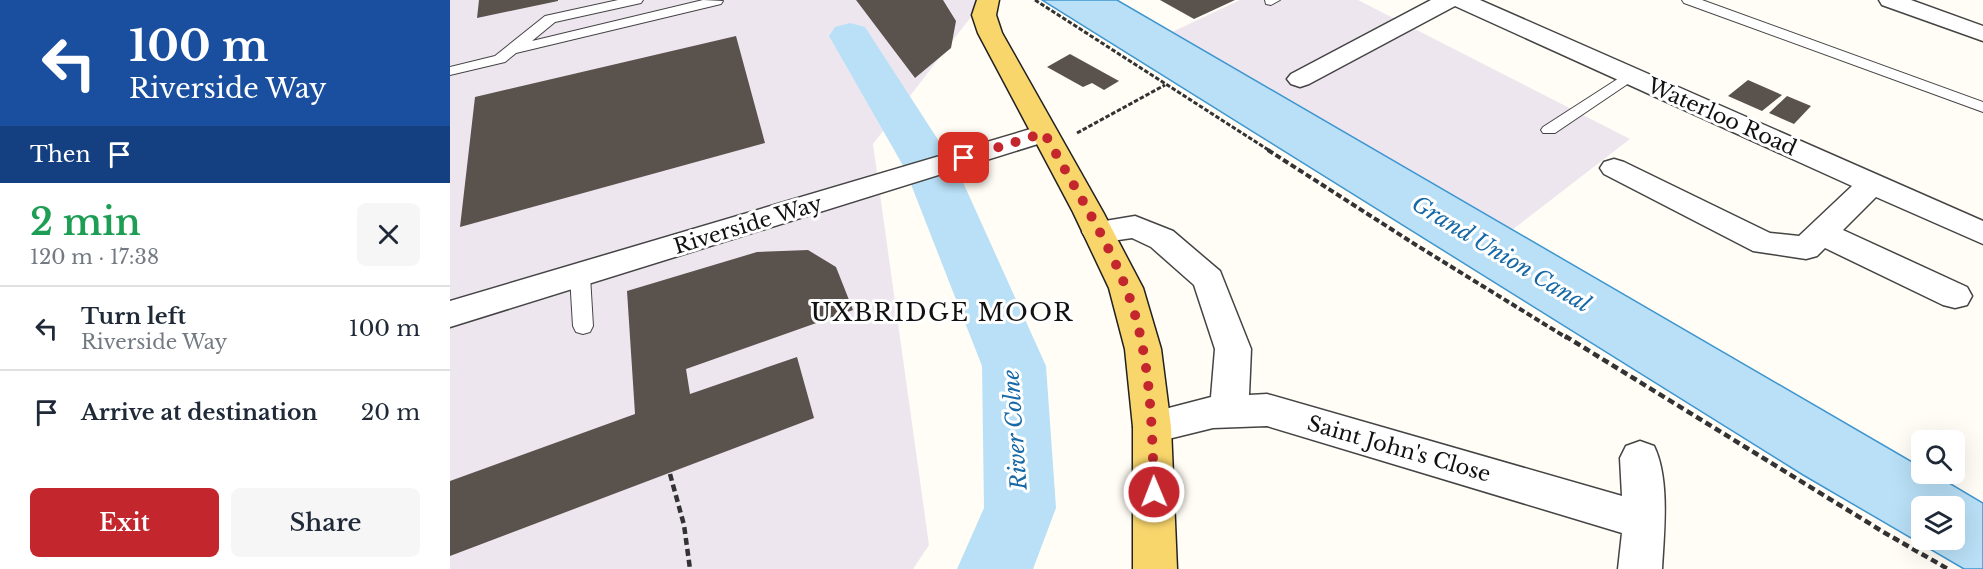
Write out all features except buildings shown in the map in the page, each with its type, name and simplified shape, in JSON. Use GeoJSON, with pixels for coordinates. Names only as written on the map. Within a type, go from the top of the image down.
{"type":"FeatureCollection","features":[{"type":"Feature","properties":{"kind":"main road"},"geometry":{"type":"LineString","coordinates":[[988,0],[984,15],[990,33],[1126,288],[1143,349],[1152,427],[1155,569]]}},
{"type":"Feature","properties":{"kind":"street"},"geometry":{"type":"LineString","coordinates":[[1300,79],[1448,0]]}},
{"type":"Feature","properties":{"kind":"street","name":"Waterloo Road"},"geometry":{"type":"LineString","coordinates":[[1461,0],[1983,233]]}},
{"type":"Feature","properties":{"kind":"street"},"geometry":{"type":"LineString","coordinates":[[1890,0],[1983,34]]}},
{"type":"Feature","properties":{"kind":"street","name":"Riverside Way"},"geometry":{"type":"LineString","coordinates":[[450,314],[964,158],[1047,137]]}},
{"type":"Feature","properties":{"kind":"street"},"geometry":{"type":"LineString","coordinates":[[1614,168],[1764,243],[1806,248],[1872,184]]}},
{"type":"Feature","properties":{"kind":"street"},"geometry":{"type":"LineString","coordinates":[[1098,232],[1135,227],[1162,239],[1208,279],[1233,349],[1229,411]]}},
{"type":"Feature","properties":{"kind":"street"},"geometry":{"type":"LineString","coordinates":[[1821,233],[1955,296]]}},
{"type":"Feature","properties":{"kind":"street","name":"Saint John's Close"},"geometry":{"type":"LineString","coordinates":[[1152,427],[1213,412],[1267,410],[1644,521]]}},
{"type":"Feature","properties":{"kind":"street"},"geometry":{"type":"LineString","coordinates":[[1640,458],[1644,521],[1640,569]]}},
{"type":"Feature","properties":{"kind":"lane"},"geometry":{"type":"LineString","coordinates":[[450,71],[500,59],[550,19],[636,0]]}},
{"type":"Feature","properties":{"kind":"lane"},"geometry":{"type":"LineString","coordinates":[[1689,0],[1983,107]]}},
{"type":"Feature","properties":{"kind":"lane"},"geometry":{"type":"LineString","coordinates":[[511,50],[716,1]]}},
{"type":"Feature","properties":{"kind":"lane"},"geometry":{"type":"LineString","coordinates":[[1549,130],[1630,76]]}},
{"type":"Feature","properties":{"kind":"lane"},"geometry":{"type":"LineString","coordinates":[[580,276],[583,326]]}},
{"type":"Feature","properties":{"kind":"path"},"geometry":{"type":"LineString","coordinates":[[1035,0],[1436,258],[1875,528],[1948,569]]}},
{"type":"Feature","properties":{"kind":"path"},"geometry":{"type":"LineString","coordinates":[[1047,137],[1073,135],[1166,85]]}},
{"type":"Feature","properties":{"kind":"path"},"geometry":{"type":"LineString","coordinates":[[670,474],[684,525],[690,569]]}},
{"type":"Feature","properties":{"kind":"shaded area"},"geometry":{"type":"Polygon","coordinates":[[[450,0],[984,0],[873,144],[929,545],[913,569],[450,569],[450,0]]]}},
{"type":"Feature","properties":{"kind":"shaded area"},"geometry":{"type":"Polygon","coordinates":[[[1240,0],[1269,0],[1274,3],[1280,0],[1358,0],[1630,139],[1512,230],[1172,32],[1240,0]]]}},
{"type":"Feature","properties":{"kind":"water","name":"Grand Union Canal"},"geometry":{"type":"Polygon","coordinates":[[[1042,0],[1117,0],[1911,461],[1911,484],[1951,484],[1983,503],[1983,569],[1964,569],[1931,550],[1965,550],[1965,496],[1911,496],[1911,538],[1803,475],[1042,0]]]}},
{"type":"Feature","properties":{"kind":"waterway","name":"River Colne"},"geometry":{"type":"LineString","coordinates":[[850,36],[931,169],[1014,366],[1020,508],[995,569]]}},
{"type":"Feature","properties":{"kind":"district","name":"UXBRIDGE MOOR"},"geometry":{"type":"Point","coordinates":[942,312]}},
{"type":"Feature","properties":{"kind":"route"},"geometry":{"type":"LineString","coordinates":[[964,158],[1044,133],[1049,141],[1126,288],[1143,349],[1152,427],[1154,492]]}}]}
